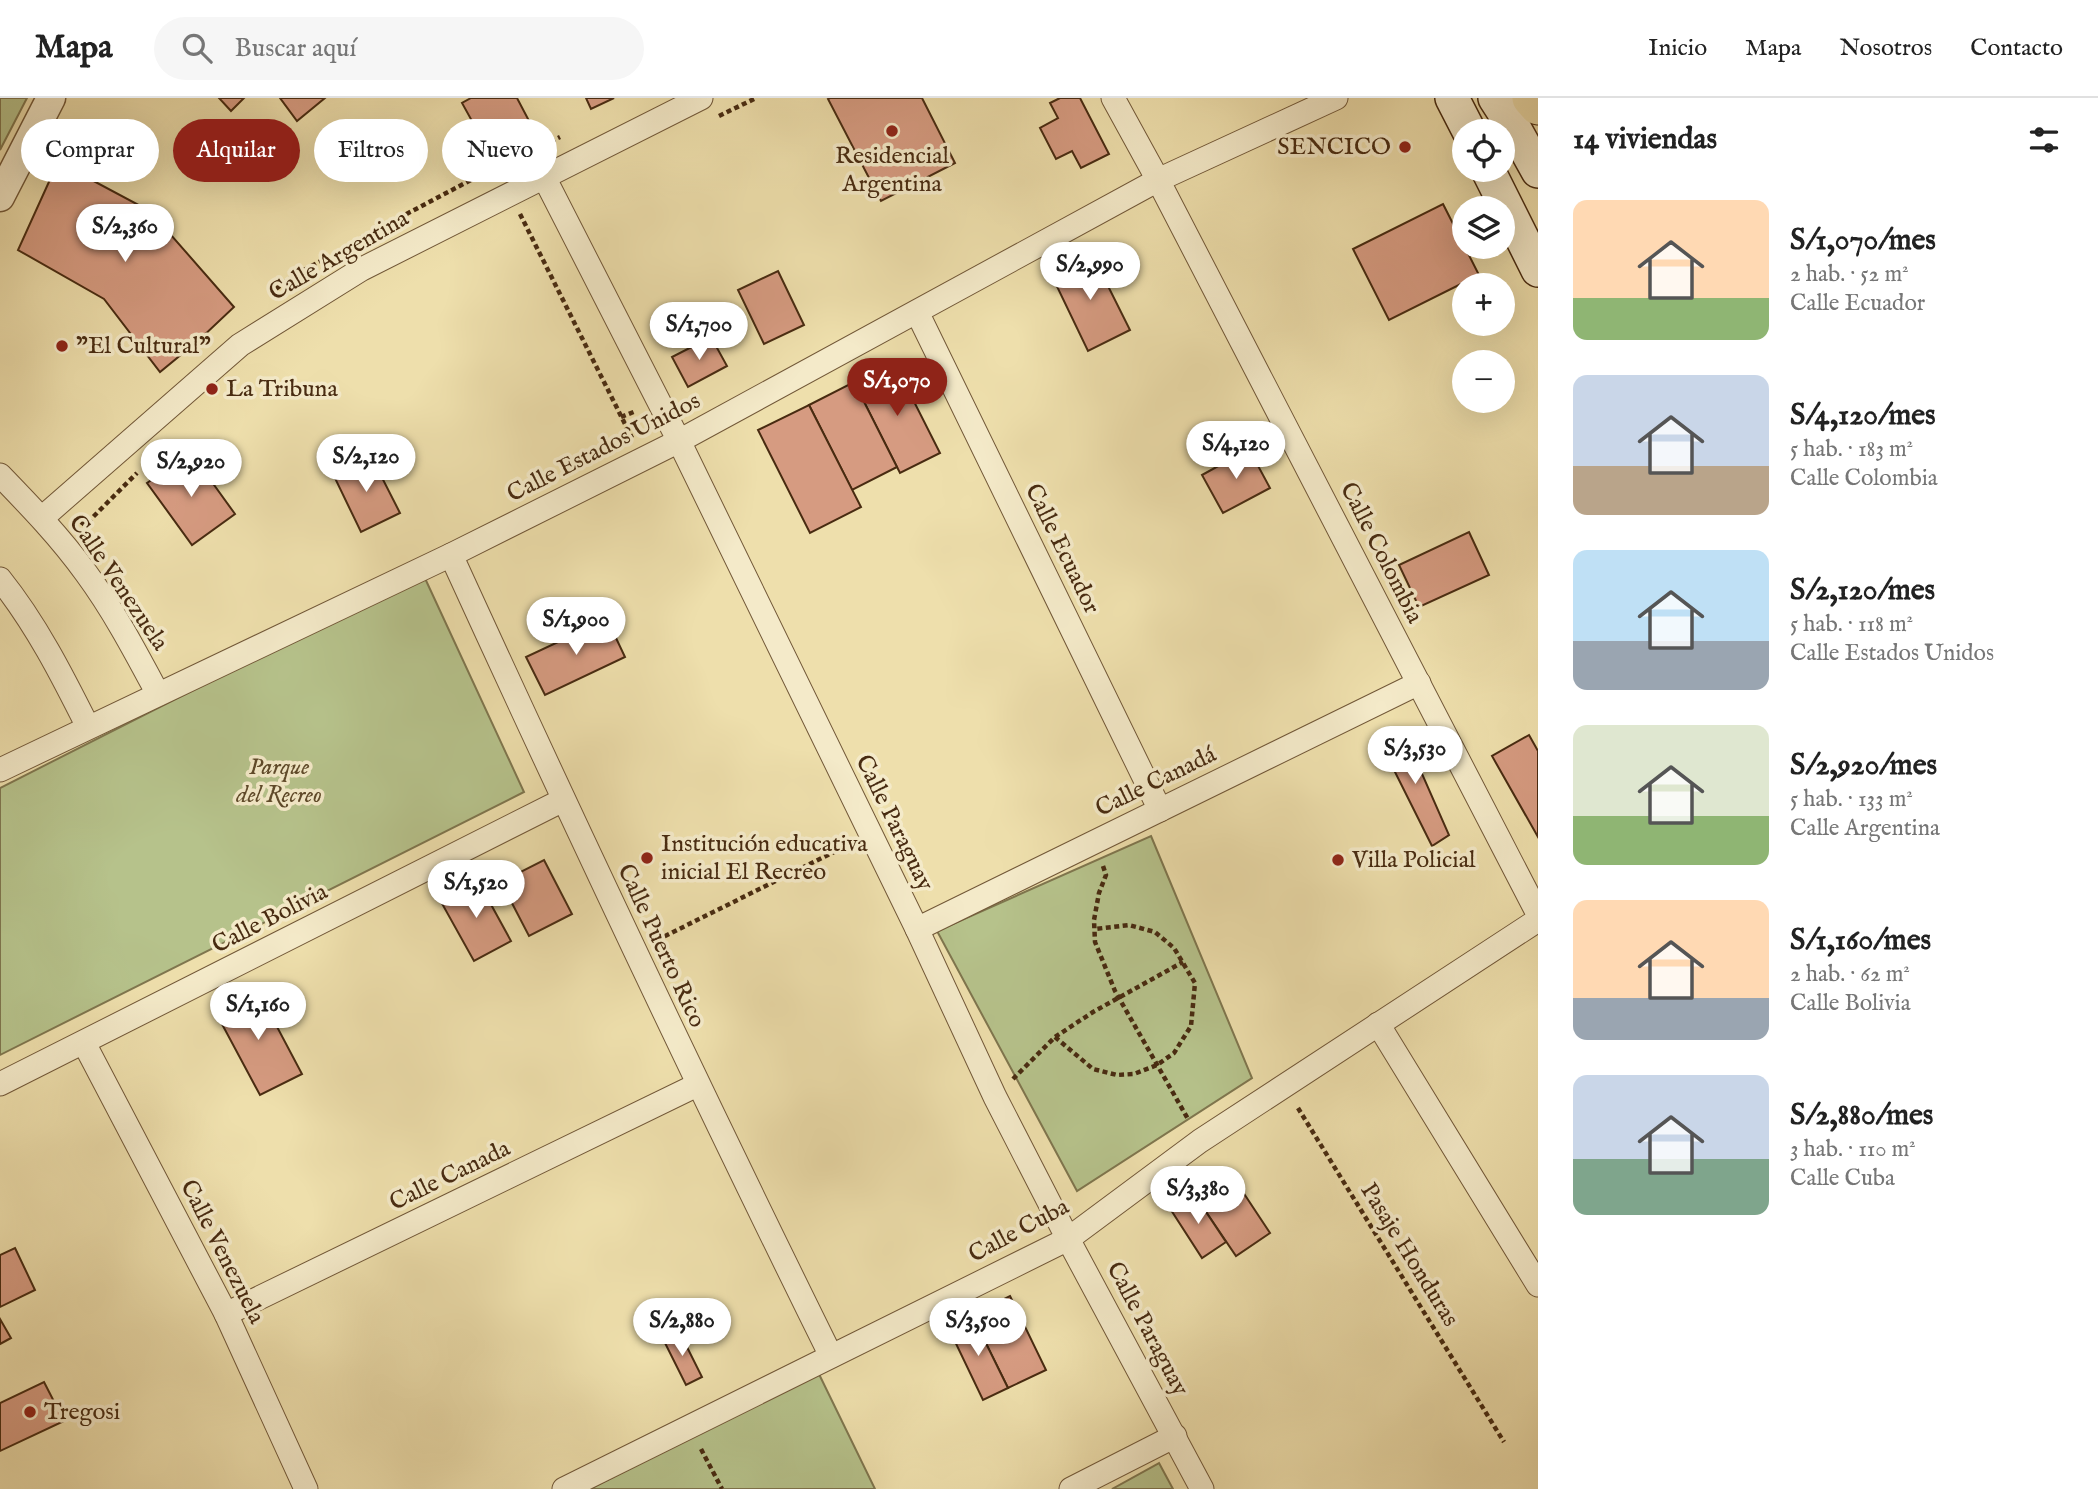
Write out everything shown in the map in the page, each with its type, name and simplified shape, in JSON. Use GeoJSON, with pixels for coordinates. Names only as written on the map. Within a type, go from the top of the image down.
{"type":"FeatureCollection","features":[{"type":"Feature","properties":{"kind":"main road"},"geometry":{"type":"LineString","coordinates":[[1452,98],[1463,119]]}},
{"type":"Feature","properties":{"kind":"main road"},"geometry":{"type":"LineString","coordinates":[[1495,98],[1538,170]]}},
{"type":"Feature","properties":{"kind":"main road"},"geometry":{"type":"LineString","coordinates":[[1531,98],[1538,106]]}},
{"type":"Feature","properties":{"kind":"main road"},"geometry":{"type":"LineString","coordinates":[[1494,182],[1538,270]]}},
{"type":"Feature","properties":{"kind":"street"},"geometry":{"type":"LineString","coordinates":[[0,197],[51,98]]}},
{"type":"Feature","properties":{"kind":"street","name":"Calle Argentina"},"geometry":{"type":"LineString","coordinates":[[557,170],[701,98]]}},
{"type":"Feature","properties":{"kind":"street","name":"Calle Colombia"},"geometry":{"type":"LineString","coordinates":[[1113,98],[1538,914]]}},
{"type":"Feature","properties":{"kind":"street","name":"Calle Estados Unidos"},"geometry":{"type":"LineString","coordinates":[[0,770],[451,555],[679,441],[1158,180],[1336,98]]}},
{"type":"Feature","properties":{"kind":"street","name":"Calle Argentina"},"geometry":{"type":"LineString","coordinates":[[42,518],[240,345],[362,269],[534,182]]}},
{"type":"Feature","properties":{"kind":"street","name":"Calle Paraguay"},"geometry":{"type":"LineString","coordinates":[[547,182],[679,441],[871,834],[995,1097],[1202,1489]]}},
{"type":"Feature","properties":{"kind":"street","name":"Calle Ecuador"},"geometry":{"type":"LineString","coordinates":[[916,312],[1160,810]]}},
{"type":"Feature","properties":{"kind":"street","name":"Calle Venezuela"},"geometry":{"type":"LineString","coordinates":[[0,475],[42,518],[86,573],[125,632],[158,694]]}},
{"type":"Feature","properties":{"kind":"street","name":"Calle Puerto Rico"},"geometry":{"type":"LineString","coordinates":[[451,555],[562,800],[831,1356]]}},
{"type":"Feature","properties":{"kind":"street"},"geometry":{"type":"LineString","coordinates":[[0,579],[16,598],[55,661],[88,727]]}},
{"type":"Feature","properties":{"kind":"street","name":"Calle Canadá"},"geometry":{"type":"LineString","coordinates":[[916,929],[1419,683]]}},
{"type":"Feature","properties":{"kind":"street","name":"Calle Bolivia"},"geometry":{"type":"LineString","coordinates":[[0,1084],[562,800]]}},
{"type":"Feature","properties":{"kind":"street","name":"Calle Cuba"},"geometry":{"type":"LineString","coordinates":[[564,1489],[1068,1239],[1200,1141],[1538,920]]}},
{"type":"Feature","properties":{"kind":"street"},"geometry":{"type":"LineString","coordinates":[[1378,1024],[1530,1254],[1538,1285]]}},
{"type":"Feature","properties":{"kind":"street","name":"Calle Venezuela"},"geometry":{"type":"LineString","coordinates":[[84,1043],[226,1314],[306,1489]]}},
{"type":"Feature","properties":{"kind":"street","name":"Calle Canada"},"geometry":{"type":"LineString","coordinates":[[226,1314],[698,1085]]}},
{"type":"Feature","properties":{"kind":"street"},"geometry":{"type":"LineString","coordinates":[[1071,1489],[1175,1436]]}},
{"type":"Feature","properties":{"kind":"path"},"geometry":{"type":"LineString","coordinates":[[501,198],[522,216],[643,458]]}},
{"type":"Feature","properties":{"kind":"path"},"geometry":{"type":"LineString","coordinates":[[634,951],[871,834]]}},
{"type":"Feature","properties":{"kind":"path"},"geometry":{"type":"LineString","coordinates":[[1095,842],[1106,875],[1099,893],[1094,920],[1095,942],[1119,998],[1200,1141]]}},
{"type":"Feature","properties":{"kind":"path"},"geometry":{"type":"LineString","coordinates":[[1055,1037],[1093,1069],[1117,1075],[1133,1074],[1157,1065],[1174,1053],[1191,1026],[1195,1007],[1195,983],[1174,948],[1155,932],[1129,925],[1094,929]]}},
{"type":"Feature","properties":{"kind":"path"},"geometry":{"type":"LineString","coordinates":[[995,1097],[1055,1037],[1184,962]]}},
{"type":"Feature","properties":{"kind":"path","name":"Pasaje Honduras"},"geometry":{"type":"LineString","coordinates":[[1284,1086],[1504,1442]]}},
{"type":"Feature","properties":{"kind":"path"},"geometry":{"type":"LineString","coordinates":[[689,1426],[722,1489]]}},
{"type":"Feature","properties":{"kind":"green space"},"geometry":{"type":"Polygon","coordinates":[[[0,98],[27,98],[0,150],[0,98]]]}},
{"type":"Feature","properties":{"kind":"green space","name":"Parque del Recreo"},"geometry":{"type":"Polygon","coordinates":[[[423,574],[524,792],[0,1055],[0,788],[423,574]]]}},
{"type":"Feature","properties":{"kind":"green space"},"geometry":{"type":"Polygon","coordinates":[[[1151,836],[1252,1078],[1077,1191],[937,931],[1151,836]]]}},
{"type":"Feature","properties":{"kind":"green space"},"geometry":{"type":"Polygon","coordinates":[[[817,1370],[875,1489],[590,1489],[817,1370]]]}},
{"type":"Feature","properties":{"kind":"green space"},"geometry":{"type":"Polygon","coordinates":[[[1159,1463],[1173,1489],[1112,1489],[1159,1463]]]}},
{"type":"Feature","properties":{"kind":"building"},"geometry":{"type":"Polygon","coordinates":[[[219,98],[244,98],[231,111],[219,98]]]}},
{"type":"Feature","properties":{"kind":"building"},"geometry":{"type":"Polygon","coordinates":[[[280,98],[325,98],[299,119],[296,119],[280,98]]]}},
{"type":"Feature","properties":{"kind":"building"},"geometry":{"type":"Polygon","coordinates":[[[471,98],[517,98],[528,119],[471,119],[462,103],[471,98]]]}},
{"type":"Feature","properties":{"kind":"building"},"geometry":{"type":"Polygon","coordinates":[[[586,98],[614,98],[591,109],[586,98]]]}},
{"type":"Feature","properties":{"kind":"building","name":"Residencial Argentina"},"geometry":{"type":"Polygon","coordinates":[[[922,98],[955,163],[881,201],[828,99],[922,98]]]}},
{"type":"Feature","properties":{"kind":"building"},"geometry":{"type":"Polygon","coordinates":[[[1060,98],[1080,98],[1109,154],[1081,168],[1072,151],[1056,159],[1040,128],[1058,118],[1050,103],[1060,98]]]}},
{"type":"Feature","properties":{"kind":"building"},"geometry":{"type":"Polygon","coordinates":[[[49,182],[96,182],[150,211],[234,307],[160,372],[104,299],[18,250],[49,182]]]}},
{"type":"Feature","properties":{"kind":"building"},"geometry":{"type":"Polygon","coordinates":[[[1443,204],[1452,222],[1452,259],[1471,259],[1478,273],[1452,273],[1452,288],[1389,320],[1353,249],[1443,204]]]}},
{"type":"Feature","properties":{"kind":"building"},"geometry":{"type":"Polygon","coordinates":[[[1092,254],[1130,330],[1088,351],[1051,274],[1092,254]]]}},
{"type":"Feature","properties":{"kind":"building"},"geometry":{"type":"Polygon","coordinates":[[[778,271],[804,325],[764,344],[738,290],[778,271]]]}},
{"type":"Feature","properties":{"kind":"building"},"geometry":{"type":"Polygon","coordinates":[[[711,337],[727,366],[688,387],[672,357],[711,337]]]}},
{"type":"Feature","properties":{"kind":"building"},"geometry":{"type":"Polygon","coordinates":[[[894,362],[940,453],[900,473],[854,382],[894,362]]]}},
{"type":"Feature","properties":{"kind":"building"},"geometry":{"type":"Polygon","coordinates":[[[854,382],[897,467],[852,490],[809,405],[854,382]]]}},
{"type":"Feature","properties":{"kind":"building"},"geometry":{"type":"Polygon","coordinates":[[[809,405],[861,507],[810,533],[758,430],[809,405]]]}},
{"type":"Feature","properties":{"kind":"building"},"geometry":{"type":"Polygon","coordinates":[[[1249,449],[1270,488],[1223,513],[1202,475],[1249,449]]]}},
{"type":"Feature","properties":{"kind":"building"},"geometry":{"type":"Polygon","coordinates":[[[191,453],[235,514],[192,545],[147,483],[191,453]]]}},
{"type":"Feature","properties":{"kind":"building"},"geometry":{"type":"Polygon","coordinates":[[[371,456],[400,513],[361,532],[333,474],[371,456]]]}},
{"type":"Feature","properties":{"kind":"building"},"geometry":{"type":"Polygon","coordinates":[[[1469,532],[1489,575],[1419,607],[1399,565],[1469,532]]]}},
{"type":"Feature","properties":{"kind":"building"},"geometry":{"type":"Polygon","coordinates":[[[607,619],[625,657],[545,695],[526,657],[607,619]]]}},
{"type":"Feature","properties":{"kind":"building"},"geometry":{"type":"Polygon","coordinates":[[[1404,733],[1449,835],[1432,846],[1379,740],[1404,733]]]}},
{"type":"Feature","properties":{"kind":"building"},"geometry":{"type":"Polygon","coordinates":[[[1529,735],[1538,751],[1538,837],[1492,756],[1529,735]]]}},
{"type":"Feature","properties":{"kind":"building"},"geometry":{"type":"Polygon","coordinates":[[[544,860],[572,914],[529,936],[501,882],[544,860]]]}},
{"type":"Feature","properties":{"kind":"building"},"geometry":{"type":"Polygon","coordinates":[[[477,879],[511,941],[474,961],[440,900],[477,879]]]}},
{"type":"Feature","properties":{"kind":"building"},"geometry":{"type":"Polygon","coordinates":[[[257,989],[302,1074],[260,1095],[215,1011],[257,989]]]}},
{"type":"Feature","properties":{"kind":"building"},"geometry":{"type":"Polygon","coordinates":[[[1229,1171],[1270,1233],[1236,1256],[1194,1194],[1229,1171]]]}},
{"type":"Feature","properties":{"kind":"building"},"geometry":{"type":"Polygon","coordinates":[[[1194,1194],[1226,1242],[1202,1258],[1171,1210],[1194,1194]]]}},
{"type":"Feature","properties":{"kind":"building"},"geometry":{"type":"Polygon","coordinates":[[[15,1248],[35,1290],[0,1307],[0,1255],[15,1248]]]}},
{"type":"Feature","properties":{"kind":"building"},"geometry":{"type":"Polygon","coordinates":[[[1010,1296],[1046,1370],[1008,1388],[972,1315],[1010,1296]]]}},
{"type":"Feature","properties":{"kind":"building"},"geometry":{"type":"Polygon","coordinates":[[[972,1315],[1008,1388],[983,1400],[948,1327],[972,1315]]]}},
{"type":"Feature","properties":{"kind":"building"},"geometry":{"type":"Polygon","coordinates":[[[0,1319],[11,1338],[0,1344],[0,1319]]]}},
{"type":"Feature","properties":{"kind":"building"},"geometry":{"type":"Polygon","coordinates":[[[679,1331],[702,1377],[686,1385],[663,1339],[679,1331]]]}},
{"type":"Feature","properties":{"kind":"building","name":"Tregosi"},"geometry":{"type":"Polygon","coordinates":[[[44,1382],[64,1421],[0,1451],[0,1403],[44,1382]]]}},
{"type":"Feature","properties":{"kind":"place","name":"Residencial Argentina"},"geometry":{"type":"Point","coordinates":[892,131]}},
{"type":"Feature","properties":{"kind":"place","name":"SENCICO"},"geometry":{"type":"Point","coordinates":[1405,147]}},
{"type":"Feature","properties":{"kind":"place","name":"\"El Cultural\""},"geometry":{"type":"Point","coordinates":[62,346]}},
{"type":"Feature","properties":{"kind":"place","name":"La Tribuna"},"geometry":{"type":"Point","coordinates":[212,389]}},
{"type":"Feature","properties":{"kind":"place","name":"Institución educativa inicial El Recreo"},"geometry":{"type":"Point","coordinates":[647,858]}},
{"type":"Feature","properties":{"kind":"place","name":"Villa Policial"},"geometry":{"type":"Point","coordinates":[1338,860]}},
{"type":"Feature","properties":{"kind":"place","name":"Tregosi"},"geometry":{"type":"Point","coordinates":[30,1412]}}]}
